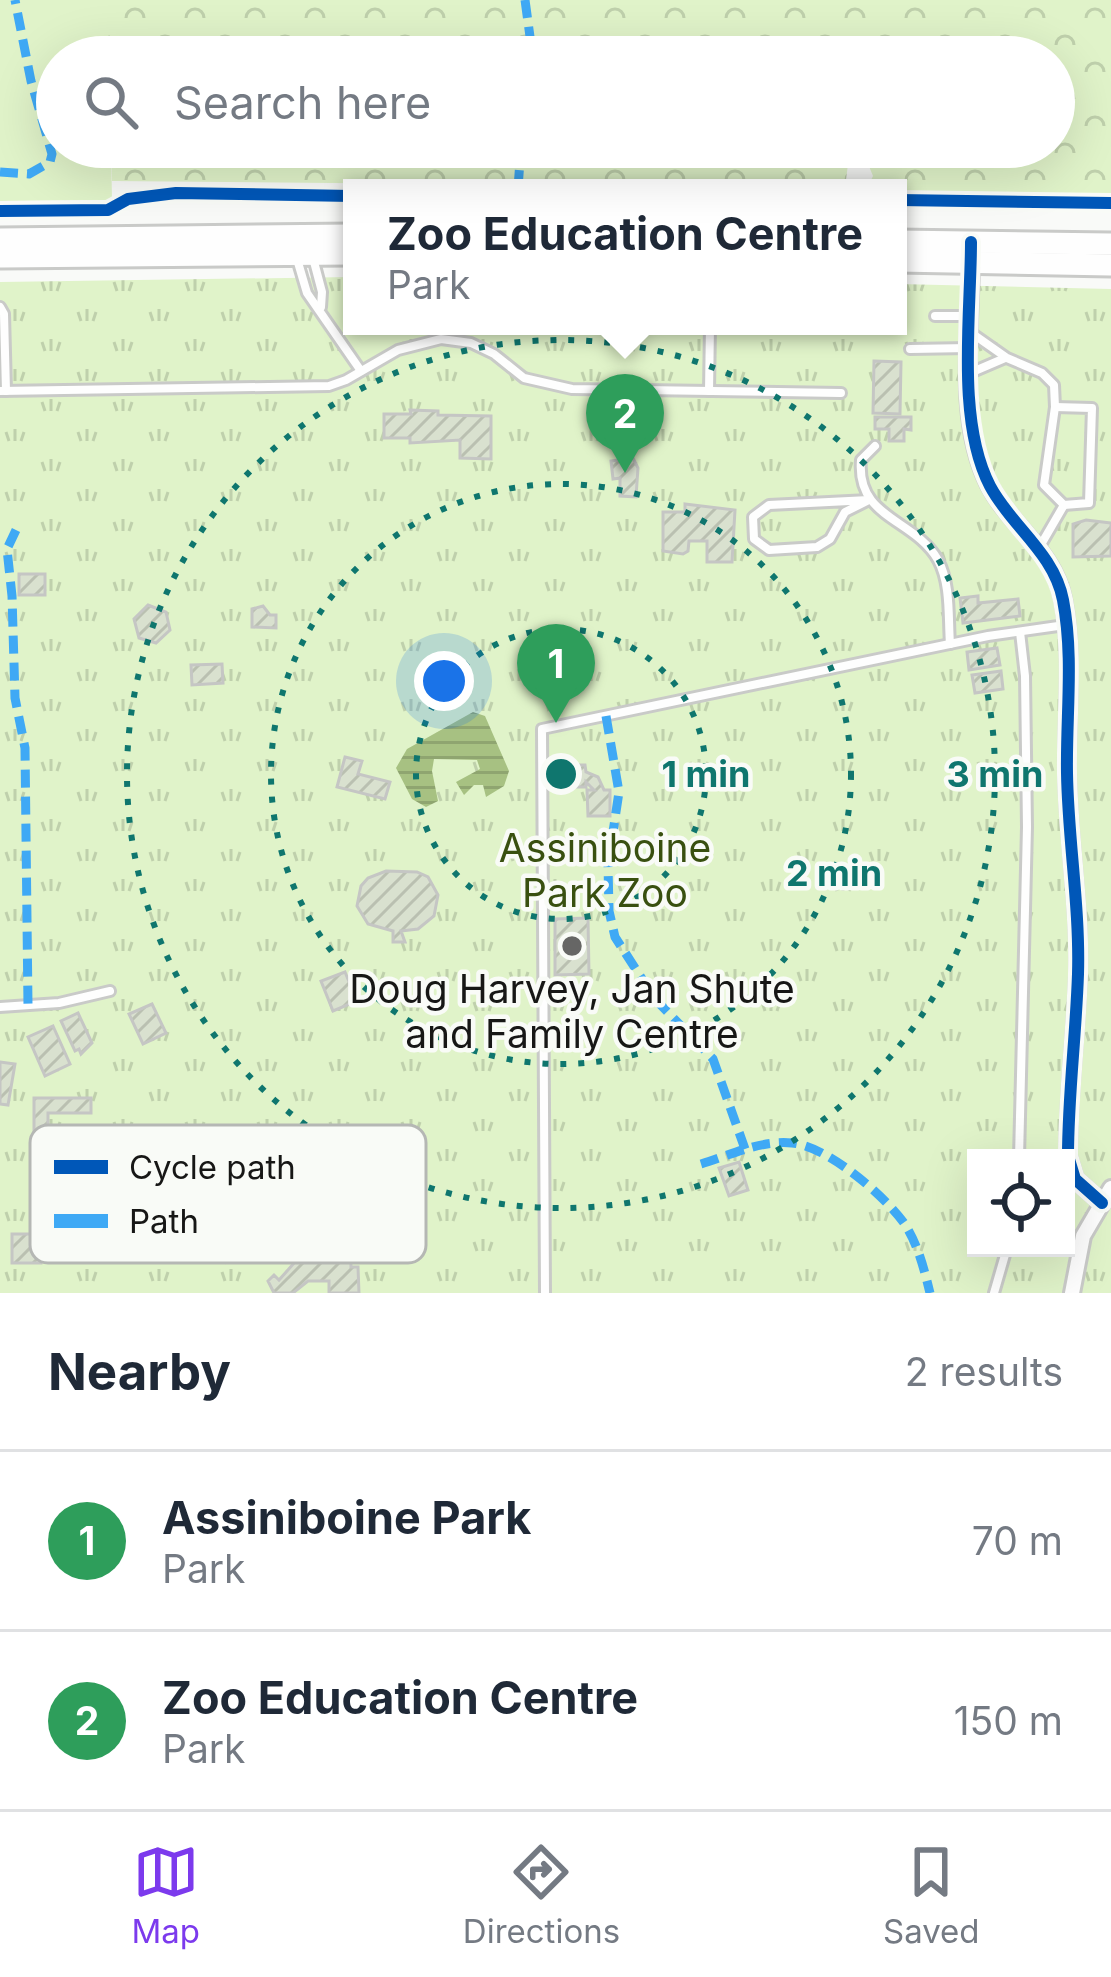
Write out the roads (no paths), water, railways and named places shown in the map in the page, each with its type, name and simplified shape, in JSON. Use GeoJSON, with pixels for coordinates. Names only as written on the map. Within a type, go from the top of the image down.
{"type":"FeatureCollection","features":[{"type":"Feature","properties":{"kind":"main road"},"geometry":{"type":"LineString","coordinates":[[0,257],[304,245],[343,238]]}},
{"type":"Feature","properties":{"kind":"main road"},"geometry":{"type":"LineString","coordinates":[[0,239],[304,245],[343,252]]}},
{"type":"Feature","properties":{"kind":"main road"},"geometry":{"type":"LineString","coordinates":[[907,242],[1111,265]]}},
{"type":"Feature","properties":{"kind":"main road"},"geometry":{"type":"LineString","coordinates":[[907,260],[1111,244]]}},
{"type":"Feature","properties":{"kind":"street"},"geometry":{"type":"LineString","coordinates":[[971,252],[971,406],[983,472],[997,498],[1039,548],[1061,591],[1066,625],[1067,774],[1078,964],[1068,1156],[1075,1179],[1107,1200]]}},
{"type":"Feature","properties":{"kind":"street"},"geometry":{"type":"LineString","coordinates":[[1072,1293],[1078,1252],[1111,1188]]}},
{"type":"Feature","properties":{"kind":"lane"},"geometry":{"type":"LineString","coordinates":[[304,245],[307,293],[361,371]]}},
{"type":"Feature","properties":{"kind":"lane"},"geometry":{"type":"LineString","coordinates":[[304,245],[322,292],[321,309]]}},
{"type":"Feature","properties":{"kind":"lane"},"geometry":{"type":"LineString","coordinates":[[2,310],[3,391],[321,386],[340,382],[411,344],[459,340],[494,354],[524,378],[572,389],[842,393]]}},
{"type":"Feature","properties":{"kind":"lane"},"geometry":{"type":"LineString","coordinates":[[935,316],[970,332],[1054,385],[1044,485],[1064,505],[1089,503],[1092,408],[1055,407]]}},
{"type":"Feature","properties":{"kind":"lane"},"geometry":{"type":"LineString","coordinates":[[910,349],[970,332]]}},
{"type":"Feature","properties":{"kind":"lane"},"geometry":{"type":"LineString","coordinates":[[709,392],[710,335]]}},
{"type":"Feature","properties":{"kind":"lane"},"geometry":{"type":"LineString","coordinates":[[970,373],[1007,358]]}},
{"type":"Feature","properties":{"kind":"lane"},"geometry":{"type":"LineString","coordinates":[[875,446],[861,460],[861,480],[869,500],[924,543],[938,560],[947,590],[950,644]]}},
{"type":"Feature","properties":{"kind":"lane"},"geometry":{"type":"LineString","coordinates":[[869,500],[845,512],[830,539],[817,548],[769,550],[754,539],[753,517],[770,505],[869,500]]}},
{"type":"Feature","properties":{"kind":"lane"},"geometry":{"type":"LineString","coordinates":[[1039,548],[1064,505]]}},
{"type":"Feature","properties":{"kind":"lane"},"geometry":{"type":"LineString","coordinates":[[545,1293],[542,729],[950,644],[1066,625]]}},
{"type":"Feature","properties":{"kind":"lane"},"geometry":{"type":"LineString","coordinates":[[1018,1149],[1027,827],[1020,632]]}},
{"type":"Feature","properties":{"kind":"lane"},"geometry":{"type":"LineString","coordinates":[[0,1007],[59,1003],[110,991]]}},
{"type":"Feature","properties":{"kind":"lane"},"geometry":{"type":"LineString","coordinates":[[994,1293],[1004,1257]]}},
{"type":"Feature","properties":{"kind":"place","name":"Zoo Education Centre"},"geometry":{"type":"Point","coordinates":[625,473]}},
{"type":"Feature","properties":{"kind":"place","name":"Assiniboine Park"},"geometry":{"type":"Point","coordinates":[556,723]}},
{"type":"Feature","properties":{"kind":"place","name":"Doug Harvey, Jan Shute and Family Centre"},"geometry":{"type":"Point","coordinates":[572,946]}},
{"type":"Feature","properties":{"kind":"park label","name":"Assiniboine Park Zoo"},"geometry":{"type":"Point","coordinates":[605,870]}}]}
